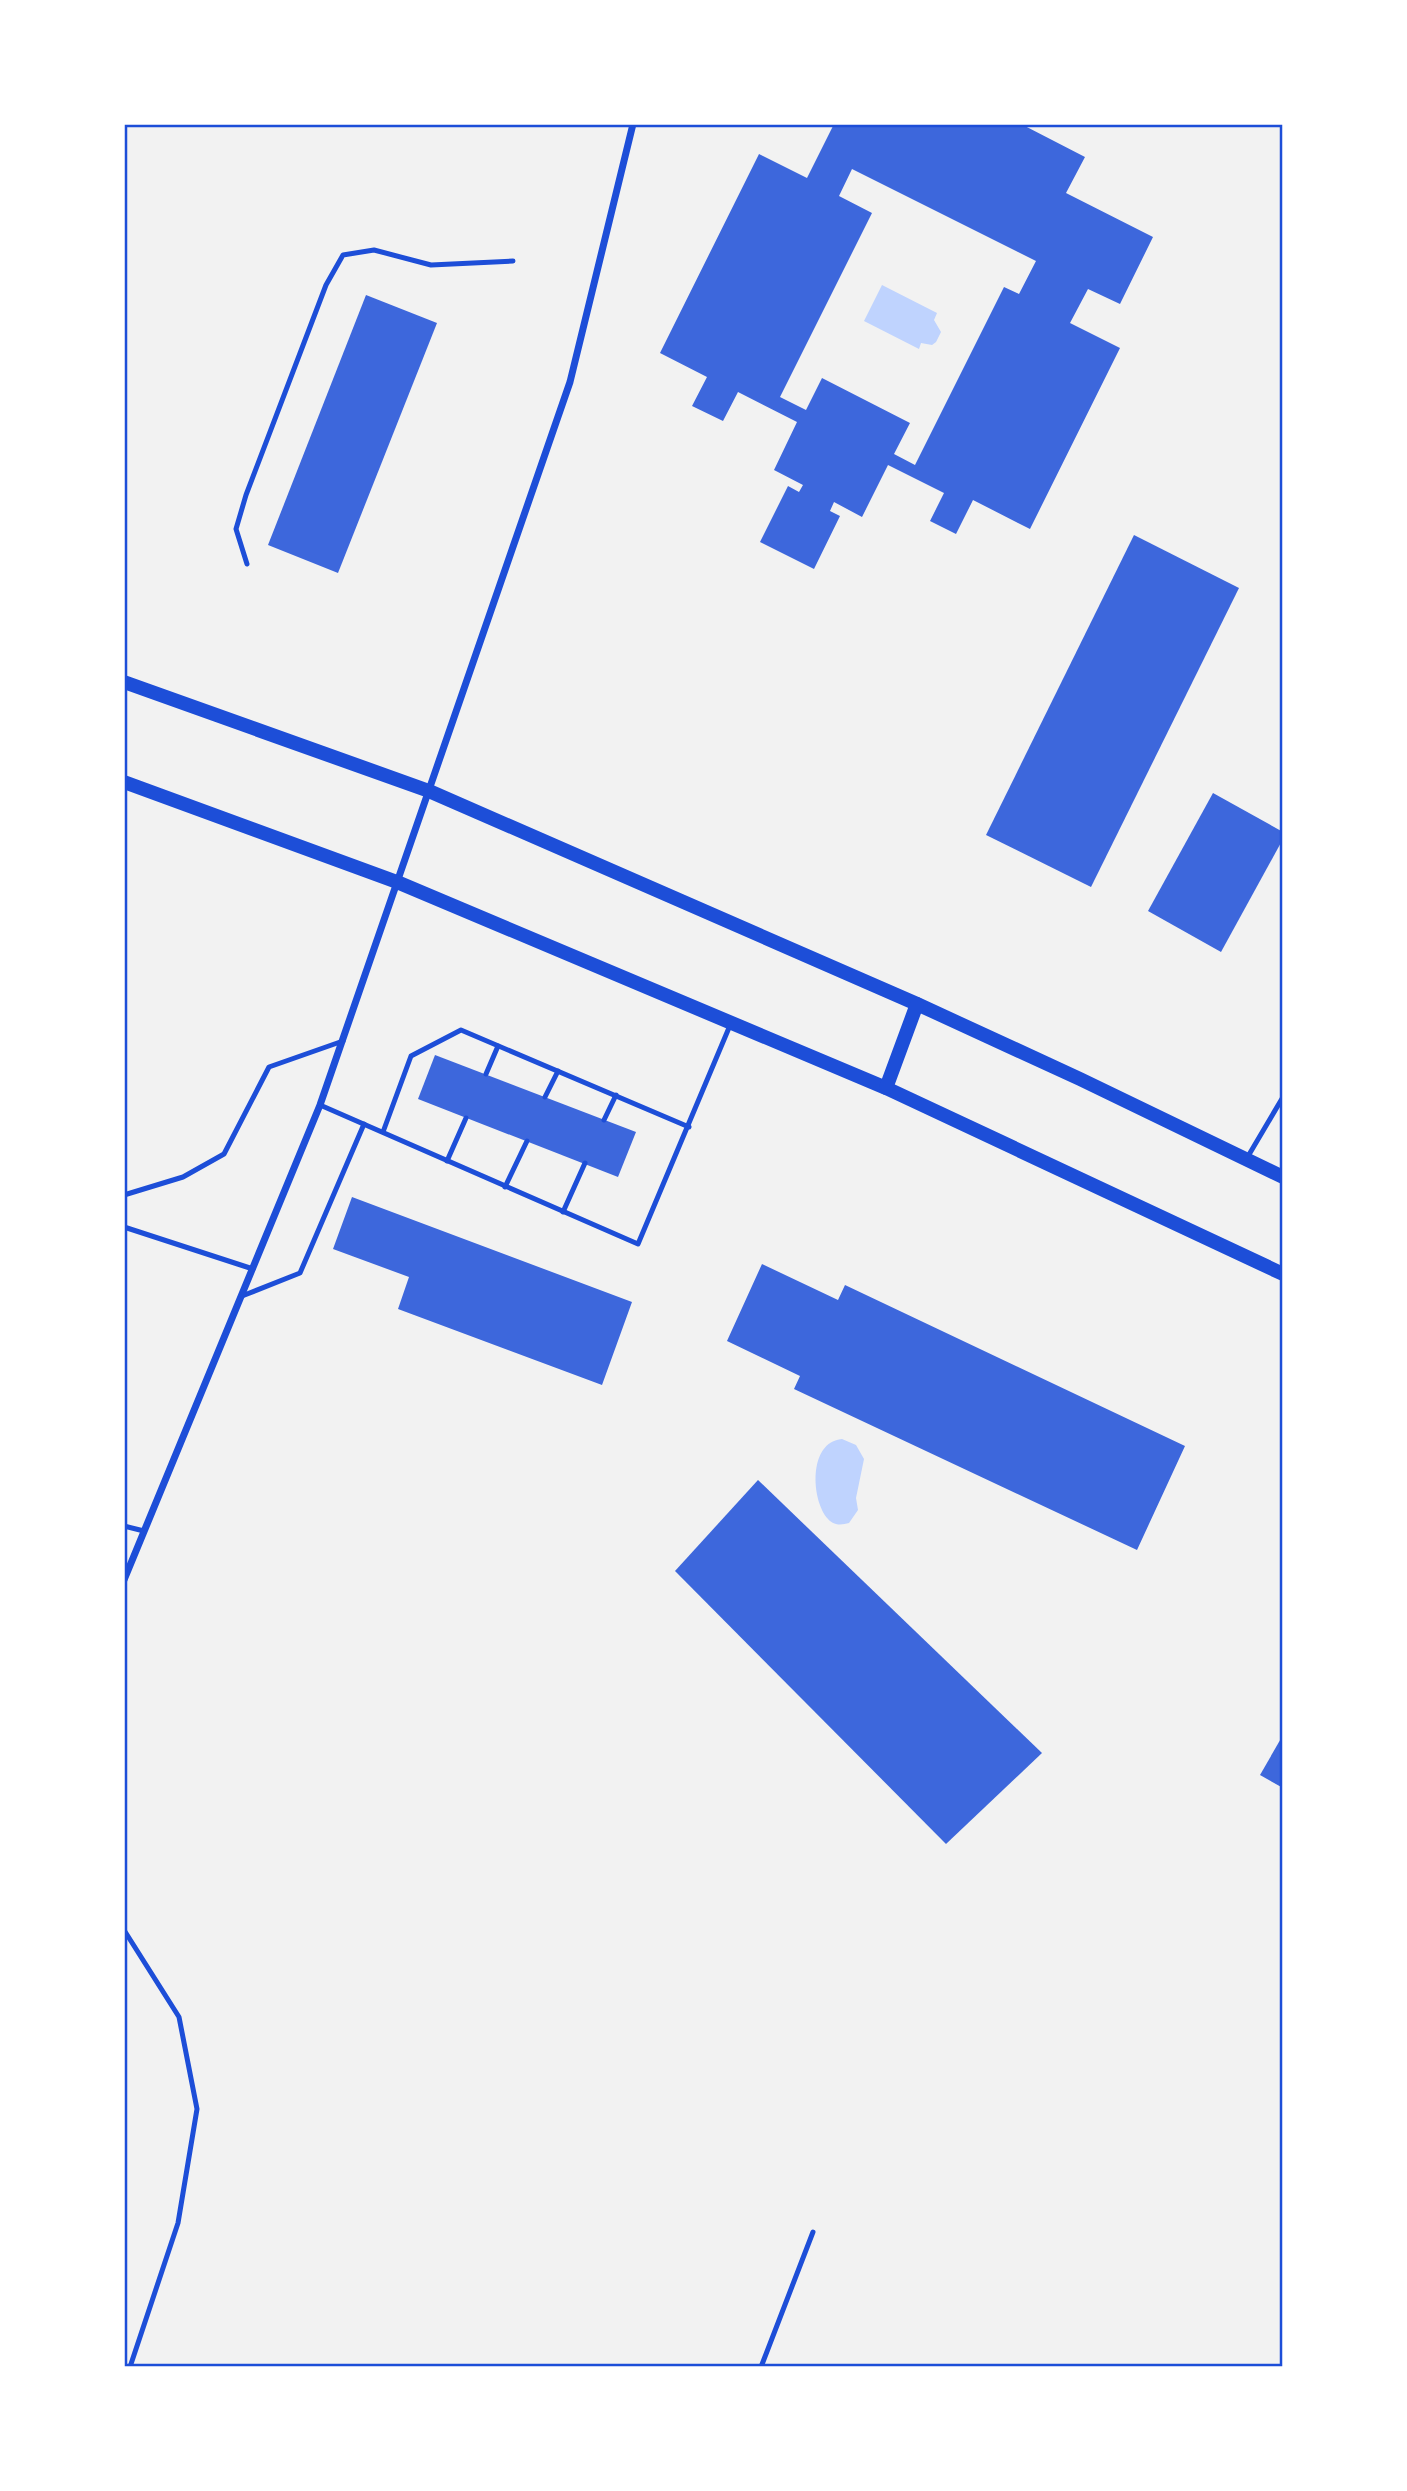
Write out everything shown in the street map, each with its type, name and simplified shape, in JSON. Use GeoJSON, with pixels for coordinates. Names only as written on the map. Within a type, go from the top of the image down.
{"type":"FeatureCollection","features":[{"type":"Feature","properties":{"kind":"main road"},"geometry":{"type":"LineString","coordinates":[[124,682],[429,790],[917,1004],[1283,1177]]}},
{"type":"Feature","properties":{"kind":"main road"},"geometry":{"type":"LineString","coordinates":[[124,782],[397,882],[886,1088],[1283,1274]]}},
{"type":"Feature","properties":{"kind":"main road"},"geometry":{"type":"LineString","coordinates":[[886,1088],[917,1004]]}},
{"type":"Feature","properties":{"kind":"street"},"geometry":{"type":"LineString","coordinates":[[124,1580],[320,1105],[343,1041],[570,382],[633,124]]}},
{"type":"Feature","properties":{"kind":"lane"},"geometry":{"type":"LineString","coordinates":[[247,564],[236,529],[243,506],[326,285],[343,255],[374,250],[431,265],[513,261]]}},
{"type":"Feature","properties":{"kind":"lane"},"geometry":{"type":"LineString","coordinates":[[320,1105],[638,1244],[731,1023]]}},
{"type":"Feature","properties":{"kind":"lane"},"geometry":{"type":"LineString","coordinates":[[383,1132],[411,1056],[461,1030],[689,1127]]}},
{"type":"Feature","properties":{"kind":"lane"},"geometry":{"type":"LineString","coordinates":[[124,1195],[183,1177],[224,1154],[269,1067],[343,1041]]}},
{"type":"Feature","properties":{"kind":"lane"},"geometry":{"type":"LineString","coordinates":[[486,1074],[498,1046]]}},
{"type":"Feature","properties":{"kind":"lane"},"geometry":{"type":"LineString","coordinates":[[545,1097],[558,1071]]}},
{"type":"Feature","properties":{"kind":"lane"},"geometry":{"type":"LineString","coordinates":[[604,1120],[616,1095]]}},
{"type":"Feature","properties":{"kind":"lane"},"geometry":{"type":"LineString","coordinates":[[1247,1159],[1283,1097]]}},
{"type":"Feature","properties":{"kind":"lane"},"geometry":{"type":"LineString","coordinates":[[447,1161],[466,1118]]}},
{"type":"Feature","properties":{"kind":"lane"},"geometry":{"type":"LineString","coordinates":[[242,1296],[300,1273],[364,1124]]}},
{"type":"Feature","properties":{"kind":"lane"},"geometry":{"type":"LineString","coordinates":[[505,1187],[527,1141]]}},
{"type":"Feature","properties":{"kind":"lane"},"geometry":{"type":"LineString","coordinates":[[563,1212],[584,1163]]}},
{"type":"Feature","properties":{"kind":"lane"},"geometry":{"type":"LineString","coordinates":[[124,1227],[253,1269]]}},
{"type":"Feature","properties":{"kind":"lane"},"geometry":{"type":"LineString","coordinates":[[124,1526],[144,1531]]}},
{"type":"Feature","properties":{"kind":"lane"},"geometry":{"type":"LineString","coordinates":[[124,1930],[179,2017],[197,2109],[178,2223],[130,2367]]}},
{"type":"Feature","properties":{"kind":"lane"},"geometry":{"type":"LineString","coordinates":[[761,2367],[813,2232]]}},
{"type":"Feature","properties":{"kind":"water"},"geometry":{"type":"Polygon","coordinates":[[[882,285],[937,313],[934,320],[941,332],[936,342],[932,345],[921,343],[919,349],[864,321],[882,285]]]}},
{"type":"Feature","properties":{"kind":"water"},"geometry":{"type":"Polygon","coordinates":[[[842,1439],[856,1445],[864,1459],[856,1498],[858,1510],[849,1523],[835,1524],[822,1510],[818,1499],[816,1473],[823,1450],[842,1439]]]}},
{"type":"Feature","properties":{"kind":"building"},"geometry":{"type":"Polygon","coordinates":[[[834,124],[1021,124],[1085,157],[1066,193],[1153,237],[1120,304],[1088,289],[1070,323],[1120,348],[1030,529],[973,500],[956,534],[930,521],[944,493],[888,465],[862,517],[834,502],[830,511],[840,516],[814,569],[760,542],[788,486],[799,492],[803,485],[774,470],[797,422],[738,392],[723,421],[692,406],[707,377],[660,353],[759,154],[807,178],[834,124]],[[852,169],[839,196],[872,213],[780,397],[806,410],[822,378],[910,423],[894,454],[915,465],[1004,287],[1019,294],[1036,261],[852,169]]]}},
{"type":"Feature","properties":{"kind":"building"},"geometry":{"type":"Polygon","coordinates":[[[366,295],[437,323],[338,573],[268,545],[366,295]]]}},
{"type":"Feature","properties":{"kind":"building"},"geometry":{"type":"Polygon","coordinates":[[[1134,535],[1239,588],[1091,887],[986,835],[1134,535]]]}},
{"type":"Feature","properties":{"kind":"building"},"geometry":{"type":"Polygon","coordinates":[[[1213,793],[1283,832],[1283,839],[1221,952],[1148,911],[1213,793]]]}},
{"type":"Feature","properties":{"kind":"building"},"geometry":{"type":"Polygon","coordinates":[[[435,1055],[636,1132],[618,1177],[418,1099],[435,1055]]]}},
{"type":"Feature","properties":{"kind":"building"},"geometry":{"type":"Polygon","coordinates":[[[352,1197],[632,1302],[602,1385],[398,1309],[409,1277],[333,1249],[352,1197]]]}},
{"type":"Feature","properties":{"kind":"building"},"geometry":{"type":"Polygon","coordinates":[[[762,1264],[838,1300],[845,1285],[1185,1446],[1137,1550],[794,1389],[800,1376],[727,1341],[762,1264]]]}},
{"type":"Feature","properties":{"kind":"building"},"geometry":{"type":"Polygon","coordinates":[[[758,1480],[1042,1753],[946,1844],[675,1571],[758,1480]]]}},
{"type":"Feature","properties":{"kind":"building"},"geometry":{"type":"Polygon","coordinates":[[[1283,1735],[1283,1788],[1260,1775],[1283,1735]]]}}]}
